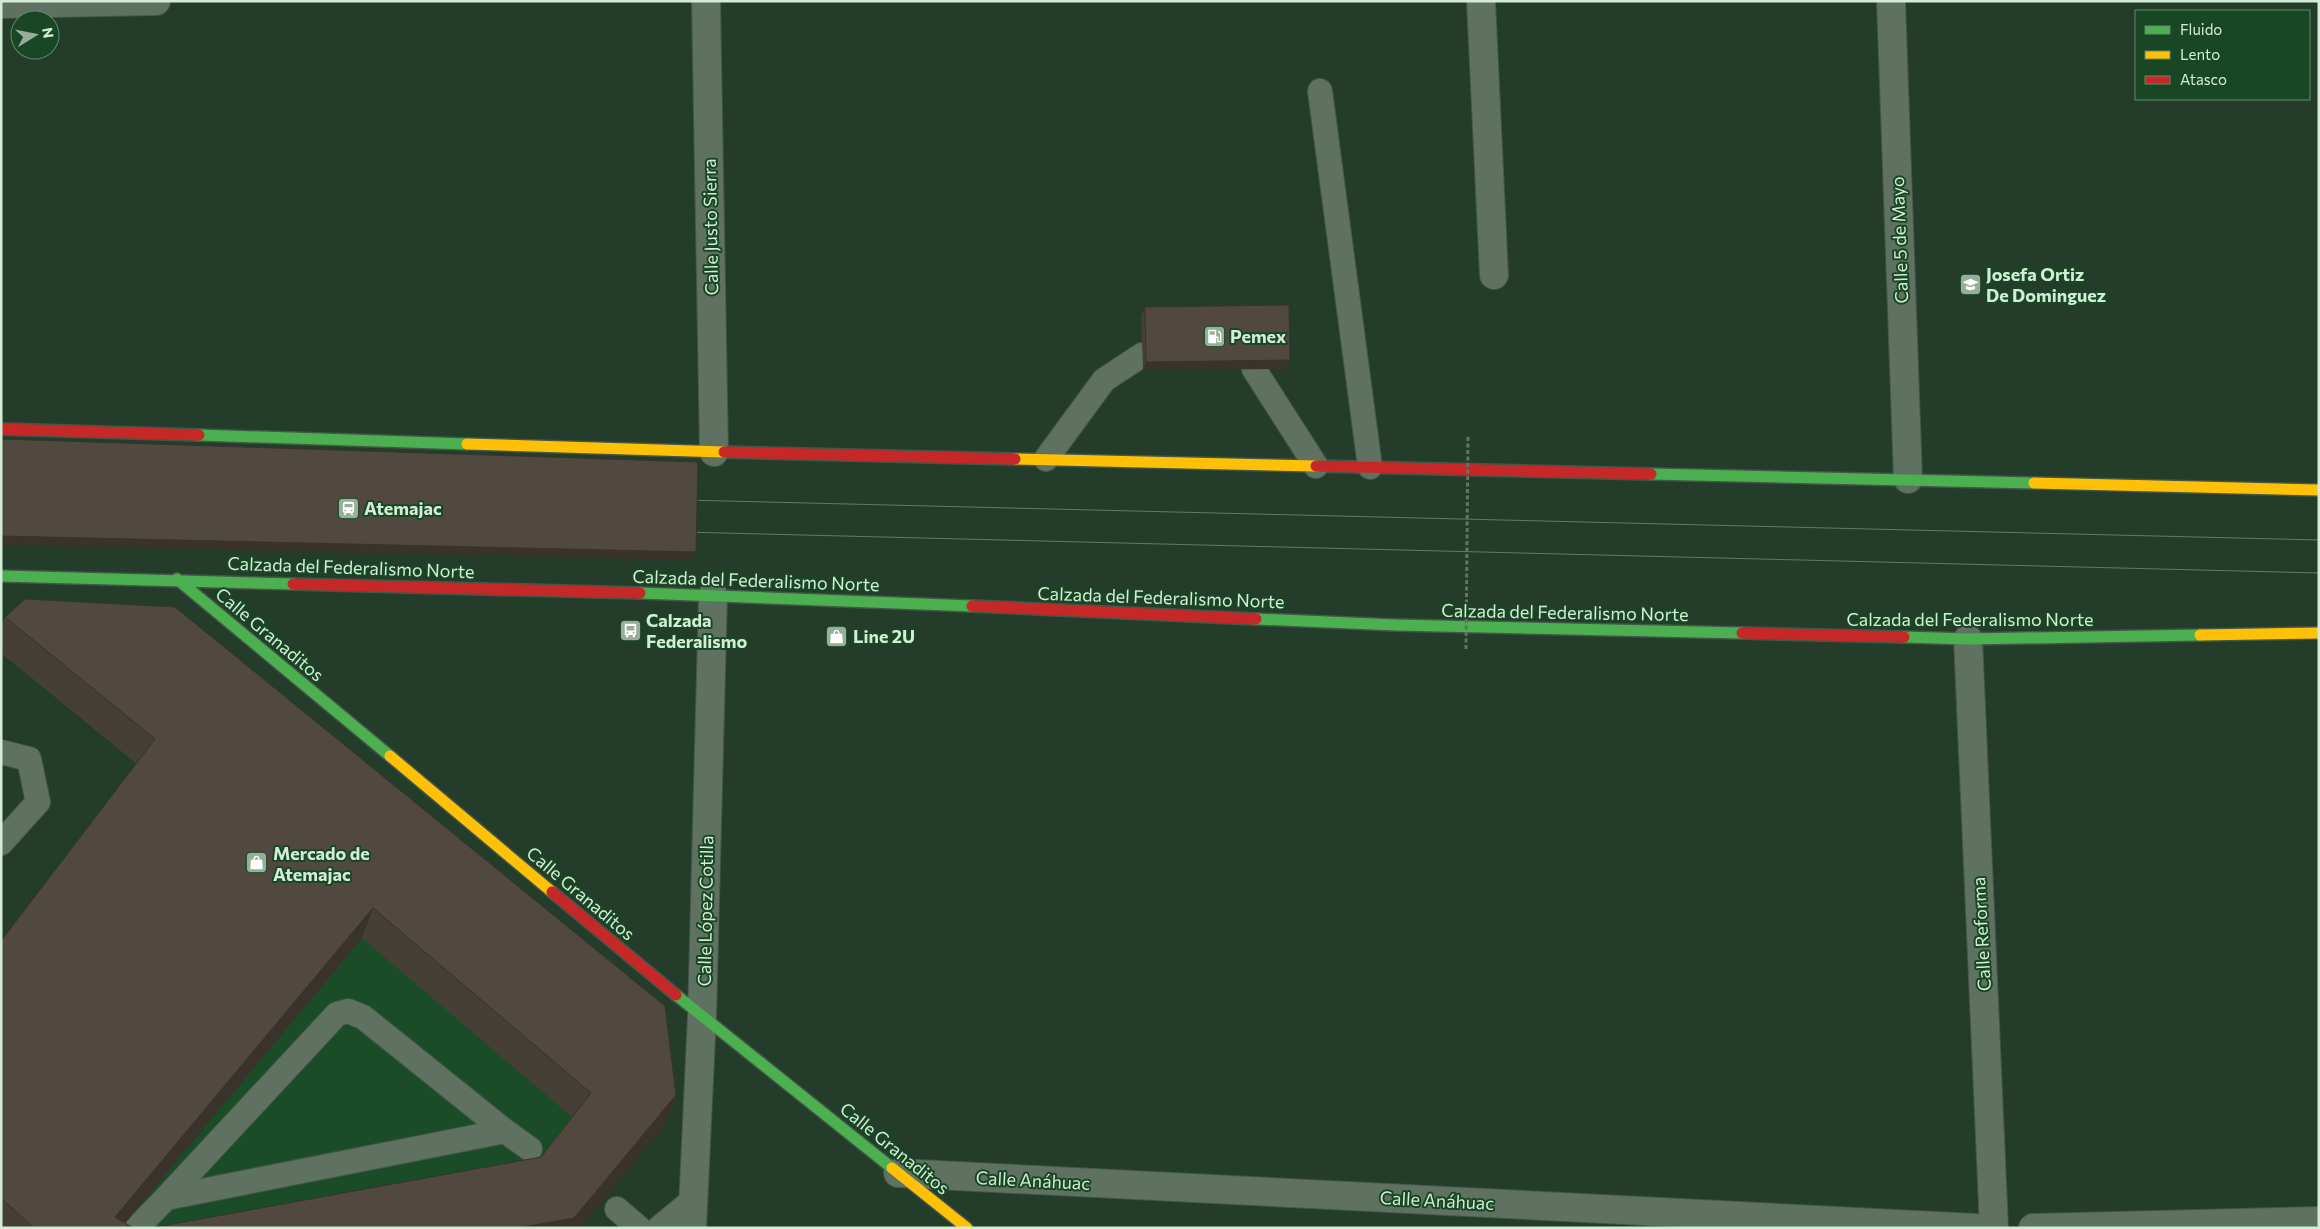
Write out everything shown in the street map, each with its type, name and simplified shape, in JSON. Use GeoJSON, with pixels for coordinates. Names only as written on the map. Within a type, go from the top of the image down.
{"type":"FeatureCollection","features":[{"type":"Feature","properties":{"kind":"main road"},"geometry":{"type":"LineString","coordinates":[[1,428],[714,452],[2319,490]]}},
{"type":"Feature","properties":{"kind":"main road","name":"Calzada del Federalismo Norte"},"geometry":{"type":"LineString","coordinates":[[1,576],[713,595],[1396,625],[1968,639],[2319,632]]}},
{"type":"Feature","properties":{"kind":"main road","name":"Calle Granaditos"},"geometry":{"type":"LineString","coordinates":[[177,580],[702,1016],[967,1228]]}},
{"type":"Feature","properties":{"kind":"street"},"geometry":{"type":"LineString","coordinates":[[1,4],[156,1]]}},
{"type":"Feature","properties":{"kind":"street","name":"Calle Justo Sierra"},"geometry":{"type":"LineString","coordinates":[[706,1],[714,452]]}},
{"type":"Feature","properties":{"kind":"street"},"geometry":{"type":"LineString","coordinates":[[1481,1],[1494,276]]}},
{"type":"Feature","properties":{"kind":"street","name":"Calle 5 de Mayo"},"geometry":{"type":"LineString","coordinates":[[1891,1],[1908,479]]}},
{"type":"Feature","properties":{"kind":"street","name":"Calle López Cotilla"},"geometry":{"type":"LineString","coordinates":[[692,1228],[702,1016],[713,595]]}},
{"type":"Feature","properties":{"kind":"street","name":"Calle Reforma"},"geometry":{"type":"LineString","coordinates":[[1968,639],[1994,1228]]}},
{"type":"Feature","properties":{"kind":"street","name":"Calle Anáhuac"},"geometry":{"type":"LineString","coordinates":[[898,1173],[1976,1228]]}},
{"type":"Feature","properties":{"kind":"street"},"geometry":{"type":"LineString","coordinates":[[2033,1228],[2319,1221]]}},
{"type":"Feature","properties":{"kind":"lane"},"geometry":{"type":"LineString","coordinates":[[1320,91],[1370,467]]}},
{"type":"Feature","properties":{"kind":"lane"},"geometry":{"type":"LineString","coordinates":[[1046,459],[1104,380],[1142,355]]}},
{"type":"Feature","properties":{"kind":"lane"},"geometry":{"type":"LineString","coordinates":[[1254,369],[1316,466]]}},
{"type":"Feature","properties":{"kind":"lane"},"geometry":{"type":"LineString","coordinates":[[1,752],[29,759],[38,802],[1,843]]}},
{"type":"Feature","properties":{"kind":"lane"},"geometry":{"type":"LineString","coordinates":[[137,1228],[337,1014],[348,1011],[363,1017],[530,1149]]}},
{"type":"Feature","properties":{"kind":"lane"},"geometry":{"type":"LineString","coordinates":[[166,1198],[505,1131]]}},
{"type":"Feature","properties":{"kind":"lane"},"geometry":{"type":"LineString","coordinates":[[659,1228],[693,1200]]}},
{"type":"Feature","properties":{"kind":"lane"},"geometry":{"type":"LineString","coordinates":[[617,1209],[638,1228]]}},
{"type":"Feature","properties":{"kind":"path"},"geometry":{"type":"LineString","coordinates":[[1466,649],[1468,436]]}},
{"type":"Feature","properties":{"kind":"shaded area","name":"Mercado de Atemajac"},"geometry":{"type":"Polygon","coordinates":[[[1,653],[665,1126],[580,1228],[1,1228],[1,957],[144,770],[1,653]]]}},
{"type":"Feature","properties":{"kind":"building","name":"Pemex"},"geometry":{"type":"Polygon","coordinates":[[[1289,305],[1290,360],[1146,362],[1145,307],[1289,305]]]}},
{"type":"Feature","properties":{"kind":"building","name":"Atemajac"},"geometry":{"type":"Polygon","coordinates":[[[1,439],[698,462],[696,552],[1,536],[1,439]]]}},
{"type":"Feature","properties":{"kind":"building","name":"Mercado de Atemajac"},"geometry":{"type":"Polygon","coordinates":[[[25,599],[175,607],[665,1006],[676,1095],[574,1218],[517,1228],[151,1228],[541,1157],[591,1093],[373,908],[115,1217],[133,1228],[34,1228],[1,1198],[1,941],[155,739],[5,617],[25,599]]]}},
{"type":"Feature","properties":{"kind":"tram line"},"geometry":{"type":"LineString","coordinates":[[684,500],[2319,540]]}},
{"type":"Feature","properties":{"kind":"tram line"},"geometry":{"type":"LineString","coordinates":[[683,532],[2319,573]]}},
{"type":"Feature","properties":{"kind":"traffic: fast"},"geometry":{"type":"LineString","coordinates":[[199,435],[467,444]]}},
{"type":"Feature","properties":{"kind":"traffic: fast"},"geometry":{"type":"LineString","coordinates":[[1651,474],[2034,483]]}},
{"type":"Feature","properties":{"kind":"traffic: fast"},"geometry":{"type":"LineString","coordinates":[[1,576],[293,584]]}},
{"type":"Feature","properties":{"kind":"traffic: fast"},"geometry":{"type":"LineString","coordinates":[[177,579],[390,756]]}},
{"type":"Feature","properties":{"kind":"traffic: fast"},"geometry":{"type":"LineString","coordinates":[[640,593],[972,606]]}},
{"type":"Feature","properties":{"kind":"traffic: fast"},"geometry":{"type":"LineString","coordinates":[[1256,619],[1396,625],[1742,633]]}},
{"type":"Feature","properties":{"kind":"traffic: fast"},"geometry":{"type":"LineString","coordinates":[[1904,637],[1968,639],[2200,635]]}},
{"type":"Feature","properties":{"kind":"traffic: fast"},"geometry":{"type":"LineString","coordinates":[[676,995],[892,1168]]}},
{"type":"Feature","properties":{"kind":"traffic: slow"},"geometry":{"type":"LineString","coordinates":[[467,444],[724,452]]}},
{"type":"Feature","properties":{"kind":"traffic: slow"},"geometry":{"type":"LineString","coordinates":[[1015,459],[1316,466]]}},
{"type":"Feature","properties":{"kind":"traffic: slow"},"geometry":{"type":"LineString","coordinates":[[2034,483],[2319,490]]}},
{"type":"Feature","properties":{"kind":"traffic: slow"},"geometry":{"type":"LineString","coordinates":[[2200,635],[2319,633]]}},
{"type":"Feature","properties":{"kind":"traffic: slow"},"geometry":{"type":"LineString","coordinates":[[390,756],[552,892]]}},
{"type":"Feature","properties":{"kind":"traffic: slow"},"geometry":{"type":"LineString","coordinates":[[892,1168],[967,1228]]}},
{"type":"Feature","properties":{"kind":"traffic: jam"},"geometry":{"type":"LineString","coordinates":[[1,429],[199,435]]}},
{"type":"Feature","properties":{"kind":"traffic: jam"},"geometry":{"type":"LineString","coordinates":[[724,452],[1015,459]]}},
{"type":"Feature","properties":{"kind":"traffic: jam"},"geometry":{"type":"LineString","coordinates":[[1316,466],[1651,474]]}},
{"type":"Feature","properties":{"kind":"traffic: jam"},"geometry":{"type":"LineString","coordinates":[[293,584],[640,593]]}},
{"type":"Feature","properties":{"kind":"traffic: jam"},"geometry":{"type":"LineString","coordinates":[[972,606],[1256,619]]}},
{"type":"Feature","properties":{"kind":"traffic: jam"},"geometry":{"type":"LineString","coordinates":[[1742,633],[1904,637]]}},
{"type":"Feature","properties":{"kind":"traffic: jam"},"geometry":{"type":"LineString","coordinates":[[552,892],[676,995]]}},
{"type":"Feature","properties":{"kind":"place","name":"Josefa Ortiz De Dominguez"},"geometry":{"type":"Point","coordinates":[1970,284]}},
{"type":"Feature","properties":{"kind":"place","name":"Pemex"},"geometry":{"type":"Point","coordinates":[1214,336]}},
{"type":"Feature","properties":{"kind":"place","name":"Atemajac"},"geometry":{"type":"Point","coordinates":[348,508]}},
{"type":"Feature","properties":{"kind":"place","name":"Calzada Federalismo"},"geometry":{"type":"Point","coordinates":[630,630]}},
{"type":"Feature","properties":{"kind":"place","name":"Line 2U"},"geometry":{"type":"Point","coordinates":[837,636]}},
{"type":"Feature","properties":{"kind":"place","name":"Mercado de Atemajac"},"geometry":{"type":"Point","coordinates":[257,863]}}]}
